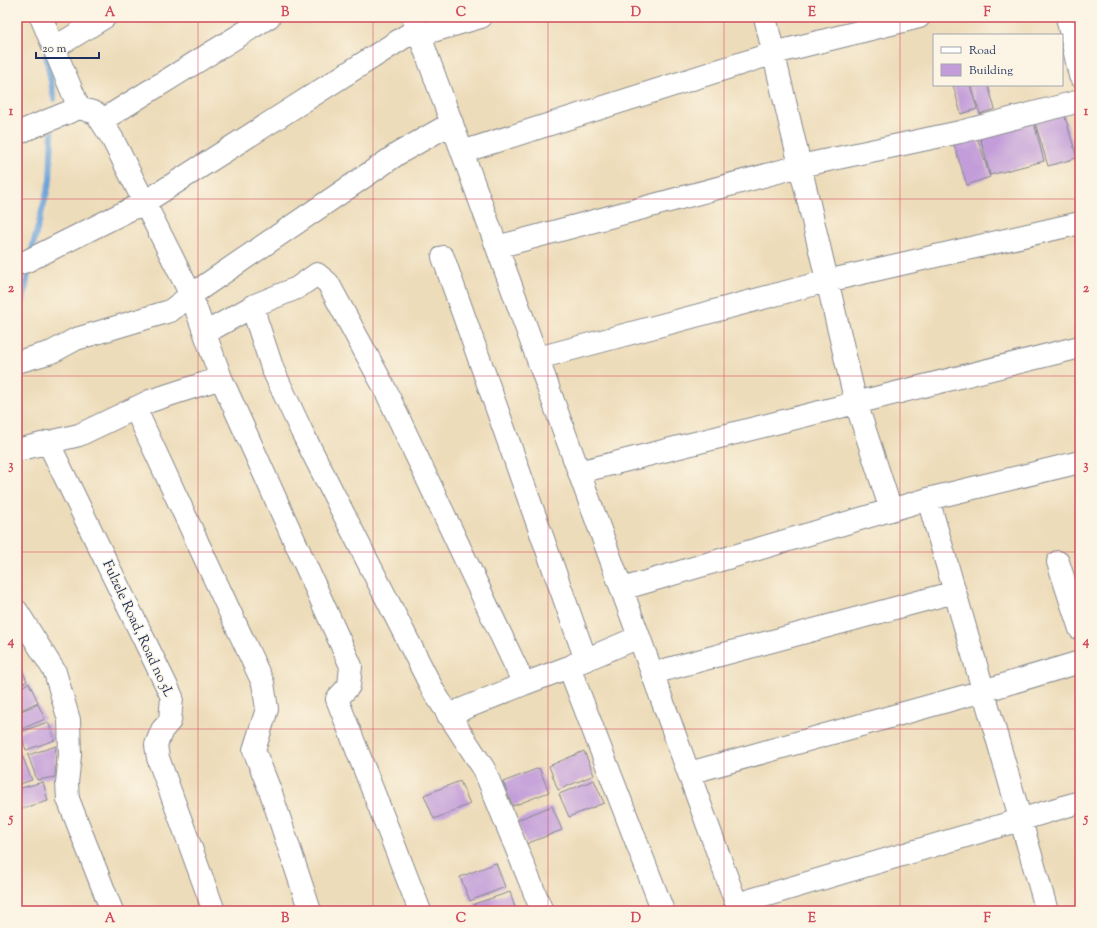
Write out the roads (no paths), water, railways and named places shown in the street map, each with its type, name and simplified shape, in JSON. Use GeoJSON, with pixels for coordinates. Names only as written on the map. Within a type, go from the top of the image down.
{"type":"FeatureCollection","features":[{"type":"Feature","properties":{"kind":"street"},"geometry":{"type":"LineString","coordinates":[[41,17],[79,108]]}},
{"type":"Feature","properties":{"kind":"street"},"geometry":{"type":"LineString","coordinates":[[54,48],[104,17]]}},
{"type":"Feature","properties":{"kind":"street"},"geometry":{"type":"LineString","coordinates":[[101,121],[269,17]]}},
{"type":"Feature","properties":{"kind":"street"},"geometry":{"type":"LineString","coordinates":[[17,264],[27,261],[145,202],[416,27],[481,17]]}},
{"type":"Feature","properties":{"kind":"street"},"geometry":{"type":"LineString","coordinates":[[765,17],[856,403],[891,510]]}},
{"type":"Feature","properties":{"kind":"street"},"geometry":{"type":"LineString","coordinates":[[462,152],[774,53],[919,17]]}},
{"type":"Feature","properties":{"kind":"street"},"geometry":{"type":"LineString","coordinates":[[1067,17],[1077,42],[1080,76]]}},
{"type":"Feature","properties":{"kind":"street"},"geometry":{"type":"LineString","coordinates":[[416,27],[738,907],[1080,802]]}},
{"type":"Feature","properties":{"kind":"street"},"geometry":{"type":"LineString","coordinates":[[497,247],[800,166],[960,132],[1080,101]]}},
{"type":"Feature","properties":{"kind":"street"},"geometry":{"type":"LineString","coordinates":[[17,134],[27,128],[79,108],[96,113],[112,138],[191,295],[221,378],[351,666],[350,686],[338,699],[420,911]]}},
{"type":"Feature","properties":{"kind":"street"},"geometry":{"type":"LineString","coordinates":[[17,362],[52,352],[76,339],[170,311],[191,295],[399,153],[452,124]]}},
{"type":"Feature","properties":{"kind":"street"},"geometry":{"type":"LineString","coordinates":[[538,358],[827,281],[1080,223]]}},
{"type":"Feature","properties":{"kind":"street"},"geometry":{"type":"LineString","coordinates":[[443,257],[577,664],[664,911]]}},
{"type":"Feature","properties":{"kind":"street"},"geometry":{"type":"LineString","coordinates":[[205,333],[255,304],[297,288],[317,274],[328,283],[384,385],[524,684]]}},
{"type":"Feature","properties":{"kind":"street"},"geometry":{"type":"LineString","coordinates":[[255,304],[256,319],[273,370],[302,432],[434,692],[484,769],[542,911]]}},
{"type":"Feature","properties":{"kind":"street"},"geometry":{"type":"LineString","coordinates":[[579,472],[1080,347]]}},
{"type":"Feature","properties":{"kind":"street"},"geometry":{"type":"LineString","coordinates":[[17,450],[79,435],[150,401],[221,378]]}},
{"type":"Feature","properties":{"kind":"street"},"geometry":{"type":"LineString","coordinates":[[135,408],[263,683],[268,709],[254,750],[271,793],[310,911]]}},
{"type":"Feature","properties":{"kind":"street","name":"Fulzele Road, Road no 5L"},"geometry":{"type":"LineString","coordinates":[[48,442],[172,697],[170,721],[162,730],[156,745],[158,758],[214,911]]}},
{"type":"Feature","properties":{"kind":"street"},"geometry":{"type":"LineString","coordinates":[[622,589],[891,510],[1080,462]]}},
{"type":"Feature","properties":{"kind":"street"},"geometry":{"type":"LineString","coordinates":[[928,500],[1047,911]]}},
{"type":"Feature","properties":{"kind":"street"},"geometry":{"type":"LineString","coordinates":[[1058,562],[1080,629]]}},
{"type":"Feature","properties":{"kind":"street"},"geometry":{"type":"LineString","coordinates":[[653,674],[954,592]]}},
{"type":"Feature","properties":{"kind":"street"},"geometry":{"type":"LineString","coordinates":[[17,611],[55,672],[68,720],[70,755],[67,783],[68,799],[112,911]]}},
{"type":"Feature","properties":{"kind":"street"},"geometry":{"type":"LineString","coordinates":[[448,715],[577,664],[639,637]]}},
{"type":"Feature","properties":{"kind":"street"},"geometry":{"type":"LineString","coordinates":[[689,773],[983,691],[1080,662]]}},
{"type":"Feature","properties":{"kind":"waterway"},"geometry":{"type":"LineString","coordinates":[[46,55],[54,99]]}},
{"type":"Feature","properties":{"kind":"waterway"},"geometry":{"type":"LineString","coordinates":[[31,253],[50,180],[52,133]]}},
{"type":"Feature","properties":{"kind":"waterway"},"geometry":{"type":"LineString","coordinates":[[17,325],[25,293],[29,266]]}}]}
